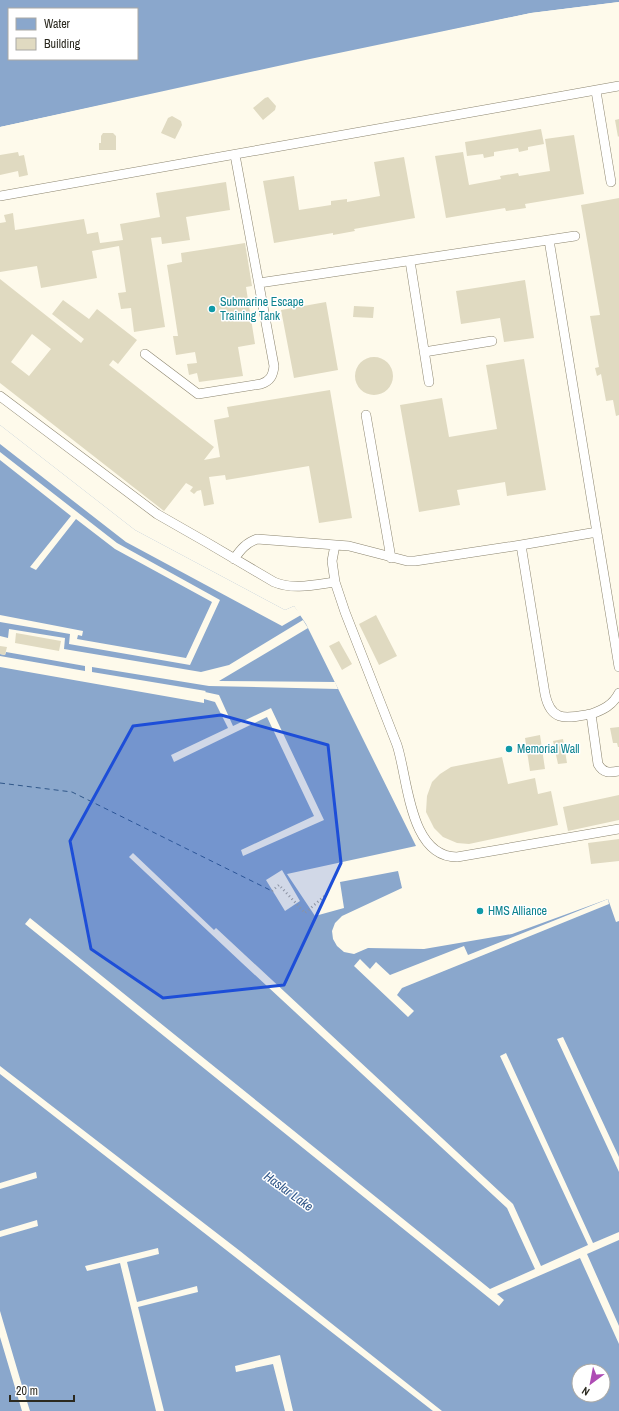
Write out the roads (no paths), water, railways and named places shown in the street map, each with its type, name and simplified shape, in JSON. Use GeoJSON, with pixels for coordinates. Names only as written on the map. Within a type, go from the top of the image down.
{"type":"FeatureCollection","features":[{"type":"Feature","properties":{"kind":"lane"},"geometry":{"type":"LineString","coordinates":[[0,196],[619,86]]}},
{"type":"Feature","properties":{"kind":"lane"},"geometry":{"type":"LineString","coordinates":[[596,90],[612,182]]}},
{"type":"Feature","properties":{"kind":"lane"},"geometry":{"type":"LineString","coordinates":[[145,354],[198,394],[266,382],[272,377],[274,366],[235,155]]}},
{"type":"Feature","properties":{"kind":"lane"},"geometry":{"type":"LineString","coordinates":[[259,283],[575,236]]}},
{"type":"Feature","properties":{"kind":"lane"},"geometry":{"type":"LineString","coordinates":[[549,240],[619,667]]}},
{"type":"Feature","properties":{"kind":"lane"},"geometry":{"type":"LineString","coordinates":[[410,261],[429,382]]}},
{"type":"Feature","properties":{"kind":"lane"},"geometry":{"type":"LineString","coordinates":[[424,352],[492,341]]}},
{"type":"Feature","properties":{"kind":"lane"},"geometry":{"type":"LineString","coordinates":[[0,396],[142,504],[178,527],[274,582],[284,586],[335,582]]}},
{"type":"Feature","properties":{"kind":"lane"},"geometry":{"type":"LineString","coordinates":[[366,414],[391,558]]}},
{"type":"Feature","properties":{"kind":"lane"},"geometry":{"type":"LineString","coordinates":[[234,559],[241,548],[257,539],[335,545],[360,549],[407,561],[521,545],[596,532]]}},
{"type":"Feature","properties":{"kind":"lane"},"geometry":{"type":"LineString","coordinates":[[335,545],[332,561],[335,582],[345,612],[399,751],[410,803],[416,821],[425,838],[433,848],[446,855],[457,857],[619,828]]}},
{"type":"Feature","properties":{"kind":"lane"},"geometry":{"type":"LineString","coordinates":[[521,545],[545,694],[549,708],[563,718],[591,714],[608,706],[619,693]]}},
{"type":"Feature","properties":{"kind":"lane"},"geometry":{"type":"LineString","coordinates":[[591,714],[598,764],[600,768],[607,772],[619,771]]}},
{"type":"Feature","properties":{"kind":"water"},"geometry":{"type":"Polygon","coordinates":[[[0,0],[619,0],[619,2],[531,13],[310,59],[0,127],[0,0]]]}},
{"type":"Feature","properties":{"kind":"water","name":"Haslar Lake"},"geometry":{"type":"Polygon","coordinates":[[[0,425],[135,530],[285,610],[294,606],[306,624],[416,846],[287,874],[315,916],[344,908],[340,882],[398,871],[402,888],[342,916],[335,923],[332,931],[333,939],[337,946],[344,952],[354,954],[368,948],[424,949],[512,934],[608,899],[616,922],[619,921],[619,1411],[0,1411],[0,425]]]}},
{"type":"Feature","properties":{"kind":"place","name":"Submarine Escape Training Tank"},"geometry":{"type":"Point","coordinates":[212,309]}},
{"type":"Feature","properties":{"kind":"place","name":"Memorial Wall"},"geometry":{"type":"Point","coordinates":[509,749]}},
{"type":"Feature","properties":{"kind":"place","name":"HMS Alliance"},"geometry":{"type":"Point","coordinates":[480,911]}}]}
